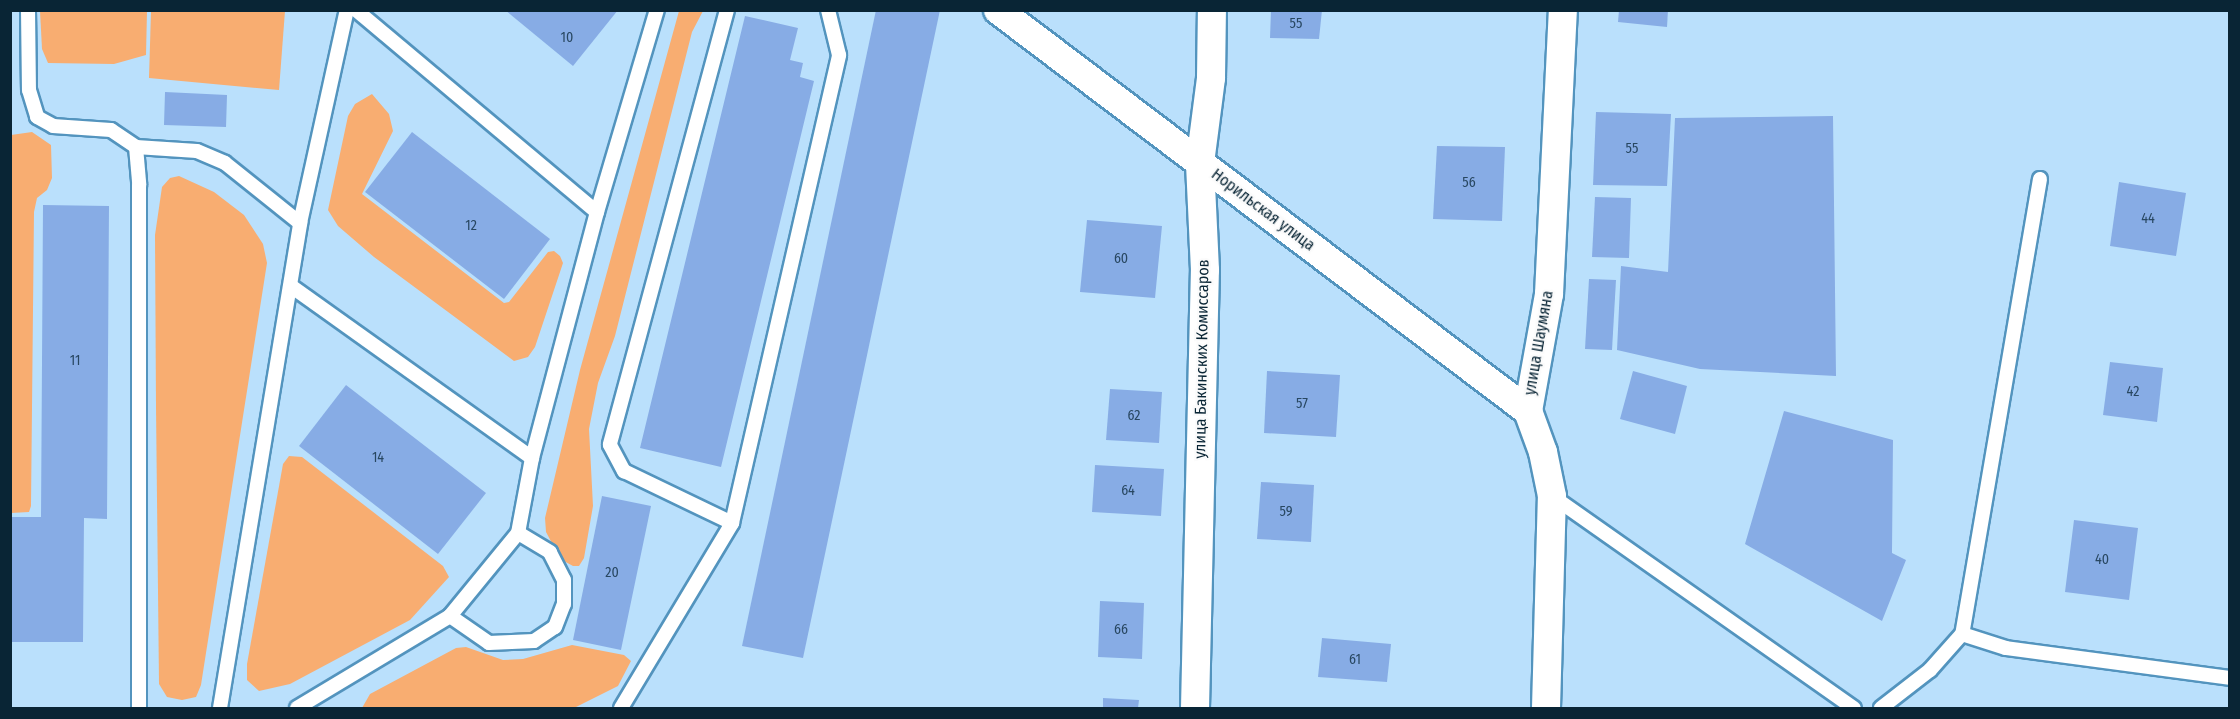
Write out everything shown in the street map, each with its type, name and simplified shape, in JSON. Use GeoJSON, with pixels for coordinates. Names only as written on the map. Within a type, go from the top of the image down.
{"type":"FeatureCollection","features":[{"type":"Feature","properties":{"kind":"street","name":"Норильская улица"},"geometry":{"type":"LineString","coordinates":[[998,10],[1528,411]]}},
{"type":"Feature","properties":{"kind":"street","name":"улица Бакинских Комиссаров"},"geometry":{"type":"LineString","coordinates":[[1195,708],[1205,270],[1200,163],[1211,78],[1212,10]]}},
{"type":"Feature","properties":{"kind":"street","name":"улица Шаумяна"},"geometry":{"type":"LineString","coordinates":[[1546,708],[1552,496],[1543,452],[1528,411],[1549,294],[1563,10]]}},
{"type":"Feature","properties":{"kind":"lane"},"geometry":{"type":"LineString","coordinates":[[28,10],[29,90],[37,117],[53,126],[111,130],[136,147],[197,151],[225,163],[300,223]]}},
{"type":"Feature","properties":{"kind":"lane"},"geometry":{"type":"LineString","coordinates":[[220,708],[300,223],[347,10]]}},
{"type":"Feature","properties":{"kind":"lane"},"geometry":{"type":"LineString","coordinates":[[357,10],[597,212]]}},
{"type":"Feature","properties":{"kind":"lane"},"geometry":{"type":"LineString","coordinates":[[297,708],[450,616],[518,533],[532,458],[597,212],[657,10]]}},
{"type":"Feature","properties":{"kind":"lane"},"geometry":{"type":"LineString","coordinates":[[727,10],[610,444],[624,471],[732,523]]}},
{"type":"Feature","properties":{"kind":"lane"},"geometry":{"type":"LineString","coordinates":[[621,708],[732,523],[839,55],[828,10]]}},
{"type":"Feature","properties":{"kind":"lane"},"geometry":{"type":"LineString","coordinates":[[136,147],[139,185],[139,708]]}},
{"type":"Feature","properties":{"kind":"lane"},"geometry":{"type":"LineString","coordinates":[[1881,708],[1930,670],[1962,634],[2040,179]]}},
{"type":"Feature","properties":{"kind":"lane"},"geometry":{"type":"LineString","coordinates":[[291,286],[532,458]]}},
{"type":"Feature","properties":{"kind":"lane"},"geometry":{"type":"LineString","coordinates":[[1552,496],[1854,708]]}},
{"type":"Feature","properties":{"kind":"lane"},"geometry":{"type":"LineString","coordinates":[[450,616],[489,643],[534,641],[555,627],[564,604],[564,580],[550,552],[518,533]]}},
{"type":"Feature","properties":{"kind":"lane"},"geometry":{"type":"LineString","coordinates":[[1962,634],[2006,648],[2229,678]]}},
{"type":"Feature","properties":{"kind":"shaded area"},"geometry":{"type":"Polygon","coordinates":[[[40,11],[147,11],[146,55],[114,64],[48,63],[42,49],[40,11]]]}},
{"type":"Feature","properties":{"kind":"shaded area"},"geometry":{"type":"Polygon","coordinates":[[[151,11],[285,11],[279,90],[149,78],[151,11]]]}},
{"type":"Feature","properties":{"kind":"shaded area"},"geometry":{"type":"Polygon","coordinates":[[[679,11],[703,11],[692,32],[615,336],[598,383],[589,429],[593,506],[584,558],[579,566],[573,566],[562,560],[554,547],[546,532],[545,518],[580,370],[679,11]]]}},
{"type":"Feature","properties":{"kind":"shaded area"},"geometry":{"type":"Polygon","coordinates":[[[372,94],[389,114],[393,131],[362,194],[504,303],[509,302],[548,252],[554,251],[560,256],[563,263],[535,347],[528,357],[514,361],[374,257],[338,226],[328,210],[348,116],[355,104],[372,94]]]}},
{"type":"Feature","properties":{"kind":"shaded area"},"geometry":{"type":"Polygon","coordinates":[[[32,132],[51,145],[52,178],[47,190],[37,198],[34,212],[31,506],[29,512],[11,513],[11,135],[32,132]]]}},
{"type":"Feature","properties":{"kind":"shaded area"},"geometry":{"type":"Polygon","coordinates":[[[179,176],[214,192],[244,215],[263,244],[267,263],[201,685],[196,697],[182,700],[167,697],[159,684],[155,235],[162,187],[170,178],[179,176]]]}},
{"type":"Feature","properties":{"kind":"shaded area"},"geometry":{"type":"Polygon","coordinates":[[[289,456],[302,457],[443,566],[449,577],[410,620],[290,684],[259,691],[247,680],[247,664],[283,464],[289,456]]]}},
{"type":"Feature","properties":{"kind":"shaded area"},"geometry":{"type":"Polygon","coordinates":[[[572,645],[624,655],[631,661],[618,686],[576,707],[362,708],[370,694],[456,648],[466,647],[503,660],[523,659],[572,645]]]}},
{"type":"Feature","properties":{"kind":"building"},"geometry":{"type":"Polygon","coordinates":[[[505,10],[618,10],[573,66],[505,10]]]}},
{"type":"Feature","properties":{"kind":"building"},"geometry":{"type":"Polygon","coordinates":[[[876,10],[940,10],[803,658],[742,646],[876,10]]]}},
{"type":"Feature","properties":{"kind":"building"},"geometry":{"type":"Polygon","coordinates":[[[1271,10],[1322,10],[1319,39],[1270,38],[1271,10]]]}},
{"type":"Feature","properties":{"kind":"building"},"geometry":{"type":"Polygon","coordinates":[[[1619,10],[1668,10],[1667,27],[1618,22],[1619,10]]]}},
{"type":"Feature","properties":{"kind":"building"},"geometry":{"type":"Polygon","coordinates":[[[745,16],[798,28],[790,60],[803,63],[800,77],[814,81],[721,467],[640,448],[745,16]]]}},
{"type":"Feature","properties":{"kind":"building"},"geometry":{"type":"Polygon","coordinates":[[[165,92],[227,95],[226,127],[164,125],[165,92]]]}},
{"type":"Feature","properties":{"kind":"building"},"geometry":{"type":"Polygon","coordinates":[[[1596,112],[1671,114],[1667,186],[1593,185],[1596,112]]]}},
{"type":"Feature","properties":{"kind":"building"},"geometry":{"type":"Polygon","coordinates":[[[1833,116],[1836,376],[1700,369],[1617,350],[1621,266],[1668,272],[1675,118],[1833,116]]]}},
{"type":"Feature","properties":{"kind":"building"},"geometry":{"type":"Polygon","coordinates":[[[412,132],[550,239],[504,299],[365,192],[412,132]]]}},
{"type":"Feature","properties":{"kind":"building"},"geometry":{"type":"Polygon","coordinates":[[[1437,146],[1505,147],[1502,221],[1433,219],[1437,146]]]}},
{"type":"Feature","properties":{"kind":"building"},"geometry":{"type":"Polygon","coordinates":[[[2119,182],[2186,193],[2176,256],[2110,246],[2119,182]]]}},
{"type":"Feature","properties":{"kind":"building"},"geometry":{"type":"Polygon","coordinates":[[[1595,197],[1631,198],[1629,258],[1592,257],[1595,197]]]}},
{"type":"Feature","properties":{"kind":"building"},"geometry":{"type":"Polygon","coordinates":[[[43,205],[109,206],[107,519],[84,518],[83,642],[10,642],[10,517],[41,517],[43,205]]]}},
{"type":"Feature","properties":{"kind":"building"},"geometry":{"type":"Polygon","coordinates":[[[1087,220],[1162,226],[1155,298],[1080,292],[1087,220]]]}},
{"type":"Feature","properties":{"kind":"building"},"geometry":{"type":"Polygon","coordinates":[[[1589,279],[1616,280],[1612,350],[1585,349],[1589,279]]]}},
{"type":"Feature","properties":{"kind":"building"},"geometry":{"type":"Polygon","coordinates":[[[2110,362],[2163,368],[2157,422],[2103,415],[2110,362]]]}},
{"type":"Feature","properties":{"kind":"building"},"geometry":{"type":"Polygon","coordinates":[[[1267,371],[1340,375],[1336,437],[1264,433],[1267,371]]]}},
{"type":"Feature","properties":{"kind":"building"},"geometry":{"type":"Polygon","coordinates":[[[1633,371],[1687,386],[1675,434],[1620,419],[1633,371]]]}},
{"type":"Feature","properties":{"kind":"building"},"geometry":{"type":"Polygon","coordinates":[[[346,385],[486,493],[438,554],[299,446],[346,385]]]}},
{"type":"Feature","properties":{"kind":"building"},"geometry":{"type":"Polygon","coordinates":[[[1110,389],[1162,392],[1159,443],[1106,440],[1110,389]]]}},
{"type":"Feature","properties":{"kind":"building"},"geometry":{"type":"Polygon","coordinates":[[[1784,411],[1893,440],[1892,553],[1906,560],[1882,621],[1745,544],[1784,411]]]}},
{"type":"Feature","properties":{"kind":"building"},"geometry":{"type":"Polygon","coordinates":[[[1095,465],[1164,469],[1161,516],[1092,512],[1095,465]]]}},
{"type":"Feature","properties":{"kind":"building"},"geometry":{"type":"Polygon","coordinates":[[[1261,482],[1314,485],[1311,542],[1257,539],[1261,482]]]}},
{"type":"Feature","properties":{"kind":"building"},"geometry":{"type":"Polygon","coordinates":[[[602,496],[651,506],[621,650],[573,640],[602,496]]]}},
{"type":"Feature","properties":{"kind":"building"},"geometry":{"type":"Polygon","coordinates":[[[2074,520],[2138,528],[2129,600],[2065,592],[2074,520]]]}},
{"type":"Feature","properties":{"kind":"building"},"geometry":{"type":"Polygon","coordinates":[[[1100,601],[1144,603],[1142,659],[1098,657],[1100,601]]]}},
{"type":"Feature","properties":{"kind":"building"},"geometry":{"type":"Polygon","coordinates":[[[1322,638],[1391,644],[1387,682],[1318,677],[1322,638]]]}},
{"type":"Feature","properties":{"kind":"building"},"geometry":{"type":"Polygon","coordinates":[[[1103,698],[1139,700],[1138,708],[1103,708],[1103,698]]]}}]}
